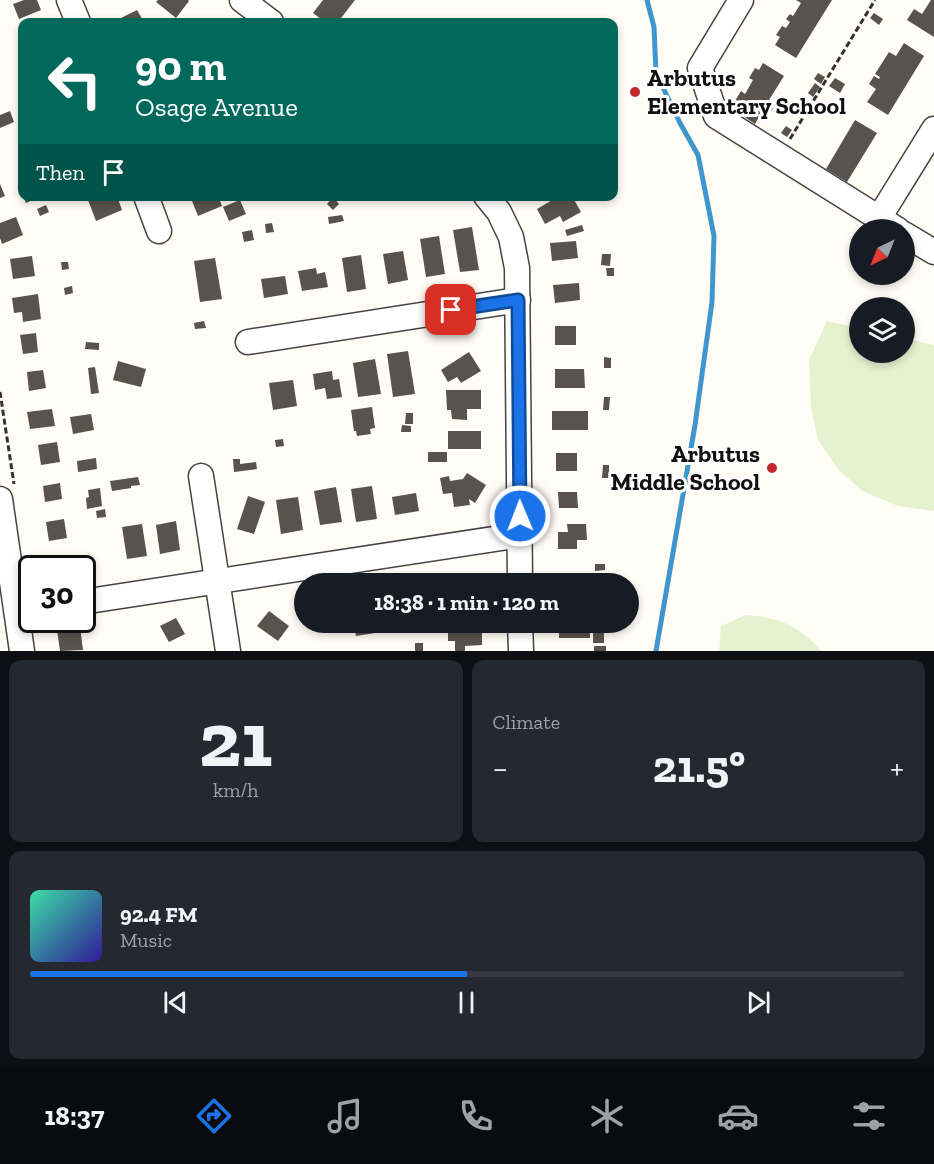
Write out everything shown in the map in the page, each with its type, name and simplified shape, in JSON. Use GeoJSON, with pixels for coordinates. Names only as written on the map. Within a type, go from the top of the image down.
{"type":"FeatureCollection","features":[{"type":"Feature","properties":{"kind":"street"},"geometry":{"type":"LineString","coordinates":[[69,0],[76,18]]}},
{"type":"Feature","properties":{"kind":"street"},"geometry":{"type":"LineString","coordinates":[[242,0],[266,18]]}},
{"type":"Feature","properties":{"kind":"street"},"geometry":{"type":"LineString","coordinates":[[741,0],[700,68],[716,116],[880,219]]}},
{"type":"Feature","properties":{"kind":"street"},"geometry":{"type":"LineString","coordinates":[[890,219],[934,129]]}},
{"type":"Feature","properties":{"kind":"street"},"geometry":{"type":"LineString","coordinates":[[148,201],[159,231]]}},
{"type":"Feature","properties":{"kind":"street"},"geometry":{"type":"LineString","coordinates":[[490,201],[499,212],[511,237],[517,268],[520,573]]}},
{"type":"Feature","properties":{"kind":"street"},"geometry":{"type":"LineString","coordinates":[[915,241],[934,252]]}},
{"type":"Feature","properties":{"kind":"street"},"geometry":{"type":"LineString","coordinates":[[248,342],[518,300]]}},
{"type":"Feature","properties":{"kind":"street"},"geometry":{"type":"LineString","coordinates":[[201,476],[228,651]]}},
{"type":"Feature","properties":{"kind":"street"},"geometry":{"type":"LineString","coordinates":[[0,499],[18,583]]}},
{"type":"Feature","properties":{"kind":"street"},"geometry":{"type":"LineString","coordinates":[[96,600],[520,535]]}},
{"type":"Feature","properties":{"kind":"street"},"geometry":{"type":"LineString","coordinates":[[22,651],[23,633]]}},
{"type":"Feature","properties":{"kind":"street"},"geometry":{"type":"LineString","coordinates":[[520,633],[521,651]]}},
{"type":"Feature","properties":{"kind":"path"},"geometry":{"type":"LineString","coordinates":[[779,156],[875,0]]}},
{"type":"Feature","properties":{"kind":"green space"},"geometry":{"type":"Polygon","coordinates":[[[827,321],[849,326],[849,363],[915,363],[915,340],[934,345],[934,511],[898,506],[862,491],[837,468],[818,440],[811,408],[809,360],[827,321]]]}},
{"type":"Feature","properties":{"kind":"green space"},"geometry":{"type":"Polygon","coordinates":[[[746,615],[769,618],[788,624],[805,635],[821,651],[719,651],[721,626],[746,615]]]}},
{"type":"Feature","properties":{"kind":"building"},"geometry":{"type":"Polygon","coordinates":[[[24,0],[37,0],[41,10],[19,18],[13,4],[24,0]]]}},
{"type":"Feature","properties":{"kind":"building"},"geometry":{"type":"Polygon","coordinates":[[[158,0],[189,1],[176,18],[156,2],[158,0]]]}},
{"type":"Feature","properties":{"kind":"building"},"geometry":{"type":"Polygon","coordinates":[[[323,0],[355,0],[341,18],[320,18],[313,13],[323,0]]]}},
{"type":"Feature","properties":{"kind":"building"},"geometry":{"type":"Polygon","coordinates":[[[796,0],[832,0],[796,58],[775,45],[780,37],[776,35],[782,26],[786,28],[790,22],[786,19],[790,14],[793,16],[801,3],[796,0]]]}},
{"type":"Feature","properties":{"kind":"building"},"geometry":{"type":"Polygon","coordinates":[[[931,0],[934,0],[934,37],[907,20],[914,9],[922,14],[931,0]]]}},
{"type":"Feature","properties":{"kind":"building"},"geometry":{"type":"Polygon","coordinates":[[[137,10],[142,18],[121,18],[137,10]]]}},
{"type":"Feature","properties":{"kind":"building"},"geometry":{"type":"Polygon","coordinates":[[[874,13],[883,19],[879,25],[870,18],[874,13]]]}},
{"type":"Feature","properties":{"kind":"building"},"geometry":{"type":"Polygon","coordinates":[[[904,43],[924,56],[888,115],[867,102],[876,89],[869,84],[874,76],[879,79],[880,77],[875,74],[889,52],[896,56],[904,43]]]}},
{"type":"Feature","properties":{"kind":"building"},"geometry":{"type":"Polygon","coordinates":[[[763,63],[784,76],[769,100],[776,104],[769,114],[763,110],[755,124],[734,110],[738,103],[735,101],[741,91],[745,94],[753,80],[749,78],[755,68],[759,70],[763,63]]]}},
{"type":"Feature","properties":{"kind":"building"},"geometry":{"type":"Polygon","coordinates":[[[818,73],[825,77],[821,84],[814,79],[818,73]]]}},
{"type":"Feature","properties":{"kind":"building"},"geometry":{"type":"Polygon","coordinates":[[[835,78],[845,84],[840,93],[829,86],[835,78]]]}},
{"type":"Feature","properties":{"kind":"building"},"geometry":{"type":"Polygon","coordinates":[[[815,83],[820,87],[813,97],[808,93],[815,83]]]}},
{"type":"Feature","properties":{"kind":"building"},"geometry":{"type":"Polygon","coordinates":[[[798,106],[805,110],[800,117],[793,112],[798,106]]]}},
{"type":"Feature","properties":{"kind":"building"},"geometry":{"type":"Polygon","coordinates":[[[10,111],[14,122],[0,128],[0,115],[10,111]]]}},
{"type":"Feature","properties":{"kind":"building"},"geometry":{"type":"Polygon","coordinates":[[[855,120],[877,133],[847,182],[826,169],[855,120]]]}},
{"type":"Feature","properties":{"kind":"building"},"geometry":{"type":"Polygon","coordinates":[[[786,126],[792,130],[787,137],[781,133],[786,126]]]}},
{"type":"Feature","properties":{"kind":"building"},"geometry":{"type":"Polygon","coordinates":[[[0,184],[5,196],[0,198],[0,184]]]}},
{"type":"Feature","properties":{"kind":"building"},"geometry":{"type":"Polygon","coordinates":[[[88,201],[119,201],[122,210],[96,221],[88,201]]]}},
{"type":"Feature","properties":{"kind":"building"},"geometry":{"type":"Polygon","coordinates":[[[192,201],[220,201],[222,206],[198,216],[192,201]]]}},
{"type":"Feature","properties":{"kind":"building"},"geometry":{"type":"Polygon","coordinates":[[[240,201],[246,214],[229,221],[223,207],[240,201]]]}},
{"type":"Feature","properties":{"kind":"building"},"geometry":{"type":"Polygon","coordinates":[[[330,201],[336,201],[339,204],[333,210],[327,204],[330,201]]]}},
{"type":"Feature","properties":{"kind":"building"},"geometry":{"type":"Polygon","coordinates":[[[551,201],[575,201],[581,212],[563,222],[560,216],[545,224],[537,209],[551,201]]]}},
{"type":"Feature","properties":{"kind":"building"},"geometry":{"type":"Polygon","coordinates":[[[46,205],[49,212],[40,216],[37,209],[46,205]]]}},
{"type":"Feature","properties":{"kind":"building"},"geometry":{"type":"Polygon","coordinates":[[[342,215],[344,221],[329,224],[328,217],[342,215]]]}},
{"type":"Feature","properties":{"kind":"building"},"geometry":{"type":"Polygon","coordinates":[[[16,217],[23,235],[2,244],[0,223],[16,217]]]}},
{"type":"Feature","properties":{"kind":"building"},"geometry":{"type":"Polygon","coordinates":[[[272,223],[274,232],[266,233],[265,224],[272,223]]]}},
{"type":"Feature","properties":{"kind":"building"},"geometry":{"type":"Polygon","coordinates":[[[582,225],[584,231],[567,236],[565,230],[582,225]]]}},
{"type":"Feature","properties":{"kind":"building"},"geometry":{"type":"Polygon","coordinates":[[[472,227],[479,270],[460,272],[453,230],[472,227]]]}},
{"type":"Feature","properties":{"kind":"building"},"geometry":{"type":"Polygon","coordinates":[[[252,230],[254,240],[244,242],[242,232],[252,230]]]}},
{"type":"Feature","properties":{"kind":"building"},"geometry":{"type":"Polygon","coordinates":[[[439,236],[445,274],[426,277],[420,239],[439,236]]]}},
{"type":"Feature","properties":{"kind":"building"},"geometry":{"type":"Polygon","coordinates":[[[576,241],[578,258],[552,261],[550,243],[576,241]]]}},
{"type":"Feature","properties":{"kind":"building"},"geometry":{"type":"Polygon","coordinates":[[[403,251],[408,280],[388,284],[383,254],[403,251]]]}},
{"type":"Feature","properties":{"kind":"building"},"geometry":{"type":"Polygon","coordinates":[[[602,254],[611,254],[610,266],[601,265],[602,254]]]}},
{"type":"Feature","properties":{"kind":"building"},"geometry":{"type":"Polygon","coordinates":[[[361,255],[366,289],[347,292],[342,258],[361,255]]]}},
{"type":"Feature","properties":{"kind":"building"},"geometry":{"type":"Polygon","coordinates":[[[32,256],[35,276],[13,279],[10,259],[32,256]]]}},
{"type":"Feature","properties":{"kind":"building"},"geometry":{"type":"Polygon","coordinates":[[[215,258],[222,299],[200,302],[194,261],[215,258]]]}},
{"type":"Feature","properties":{"kind":"building"},"geometry":{"type":"Polygon","coordinates":[[[61,262],[68,262],[69,269],[62,270],[61,262]]]}},
{"type":"Feature","properties":{"kind":"building"},"geometry":{"type":"Polygon","coordinates":[[[316,268],[317,274],[325,272],[328,287],[302,291],[298,271],[316,268]]]}},
{"type":"Feature","properties":{"kind":"building"},"geometry":{"type":"Polygon","coordinates":[[[606,268],[614,268],[614,276],[607,276],[606,268]]]}},
{"type":"Feature","properties":{"kind":"building"},"geometry":{"type":"Polygon","coordinates":[[[285,276],[288,294],[264,298],[261,279],[285,276]]]}},
{"type":"Feature","properties":{"kind":"building"},"geometry":{"type":"Polygon","coordinates":[[[579,283],[580,300],[555,303],[553,285],[579,283]]]}},
{"type":"Feature","properties":{"kind":"building"},"geometry":{"type":"Polygon","coordinates":[[[72,286],[73,293],[65,295],[64,288],[72,286]]]}},
{"type":"Feature","properties":{"kind":"building"},"geometry":{"type":"Polygon","coordinates":[[[38,294],[41,319],[23,322],[22,312],[14,313],[12,298],[38,294]]]}},
{"type":"Feature","properties":{"kind":"building"},"geometry":{"type":"Polygon","coordinates":[[[204,321],[206,328],[195,329],[194,323],[204,321]]]}},
{"type":"Feature","properties":{"kind":"building"},"geometry":{"type":"Polygon","coordinates":[[[555,326],[576,326],[576,345],[555,345],[555,326]]]}},
{"type":"Feature","properties":{"kind":"building"},"geometry":{"type":"Polygon","coordinates":[[[36,333],[38,352],[23,354],[20,335],[36,333]]]}},
{"type":"Feature","properties":{"kind":"building"},"geometry":{"type":"Polygon","coordinates":[[[86,342],[99,343],[99,350],[85,349],[86,342]]]}},
{"type":"Feature","properties":{"kind":"building"},"geometry":{"type":"Polygon","coordinates":[[[408,351],[415,394],[393,397],[387,354],[408,351]]]}},
{"type":"Feature","properties":{"kind":"building"},"geometry":{"type":"Polygon","coordinates":[[[469,352],[481,371],[461,383],[457,377],[448,382],[441,370],[469,352]]]}},
{"type":"Feature","properties":{"kind":"building"},"geometry":{"type":"Polygon","coordinates":[[[604,357],[611,358],[611,368],[604,368],[604,357]]]}},
{"type":"Feature","properties":{"kind":"building"},"geometry":{"type":"Polygon","coordinates":[[[375,359],[381,394],[358,397],[353,363],[375,359]]]}},
{"type":"Feature","properties":{"kind":"building"},"geometry":{"type":"Polygon","coordinates":[[[118,361],[146,369],[141,387],[113,380],[118,361]]]}},
{"type":"Feature","properties":{"kind":"building"},"geometry":{"type":"Polygon","coordinates":[[[95,367],[99,393],[91,394],[88,368],[95,367]]]}},
{"type":"Feature","properties":{"kind":"building"},"geometry":{"type":"Polygon","coordinates":[[[555,369],[584,369],[585,388],[555,388],[555,369]]]}},
{"type":"Feature","properties":{"kind":"building"},"geometry":{"type":"Polygon","coordinates":[[[43,370],[46,388],[29,391],[27,372],[43,370]]]}},
{"type":"Feature","properties":{"kind":"building"},"geometry":{"type":"Polygon","coordinates":[[[332,371],[333,380],[339,379],[342,397],[327,399],[325,388],[315,390],[313,374],[332,371]]]}},
{"type":"Feature","properties":{"kind":"building"},"geometry":{"type":"Polygon","coordinates":[[[293,380],[297,406],[273,410],[269,383],[293,380]]]}},
{"type":"Feature","properties":{"kind":"building"},"geometry":{"type":"Polygon","coordinates":[[[446,390],[481,390],[481,409],[467,409],[467,420],[452,419],[451,410],[447,410],[446,390]]]}},
{"type":"Feature","properties":{"kind":"building"},"geometry":{"type":"Polygon","coordinates":[[[604,397],[610,397],[609,410],[603,410],[604,397]]]}},
{"type":"Feature","properties":{"kind":"building"},"geometry":{"type":"Polygon","coordinates":[[[372,407],[375,428],[370,429],[371,434],[357,436],[351,410],[372,407]]]}},
{"type":"Feature","properties":{"kind":"building"},"geometry":{"type":"Polygon","coordinates":[[[52,409],[55,426],[30,429],[27,412],[52,409]]]}},
{"type":"Feature","properties":{"kind":"building"},"geometry":{"type":"Polygon","coordinates":[[[552,411],[588,411],[588,430],[552,430],[552,411]]]}},
{"type":"Feature","properties":{"kind":"building"},"geometry":{"type":"Polygon","coordinates":[[[406,413],[413,413],[413,424],[405,424],[406,413]]]}},
{"type":"Feature","properties":{"kind":"building"},"geometry":{"type":"Polygon","coordinates":[[[91,414],[94,430],[73,434],[70,417],[91,414]]]}},
{"type":"Feature","properties":{"kind":"building"},"geometry":{"type":"Polygon","coordinates":[[[402,425],[411,426],[411,432],[401,432],[402,425]]]}},
{"type":"Feature","properties":{"kind":"building"},"geometry":{"type":"Polygon","coordinates":[[[448,431],[481,431],[481,449],[448,449],[448,431]]]}},
{"type":"Feature","properties":{"kind":"building"},"geometry":{"type":"Polygon","coordinates":[[[283,439],[284,446],[276,447],[275,440],[283,439]]]}},
{"type":"Feature","properties":{"kind":"building"},"geometry":{"type":"Polygon","coordinates":[[[57,442],[60,462],[41,465],[38,445],[57,442]]]}},
{"type":"Feature","properties":{"kind":"building"},"geometry":{"type":"Polygon","coordinates":[[[428,452],[447,452],[447,462],[428,462],[428,452]]]}},
{"type":"Feature","properties":{"kind":"building"},"geometry":{"type":"Polygon","coordinates":[[[556,453],[577,453],[577,471],[556,471],[556,453]]]}},
{"type":"Feature","properties":{"kind":"building"},"geometry":{"type":"Polygon","coordinates":[[[96,458],[97,469],[78,472],[77,461],[96,458]]]}},
{"type":"Feature","properties":{"kind":"building"},"geometry":{"type":"Polygon","coordinates":[[[233,459],[240,459],[240,464],[256,462],[257,469],[234,472],[233,459]]]}},
{"type":"Feature","properties":{"kind":"building"},"geometry":{"type":"Polygon","coordinates":[[[603,465],[609,465],[609,478],[602,478],[603,465]]]}},
{"type":"Feature","properties":{"kind":"building"},"geometry":{"type":"Polygon","coordinates":[[[467,473],[486,485],[475,503],[469,499],[470,505],[454,507],[452,493],[443,494],[440,478],[449,476],[450,481],[463,479],[467,473]]]}},
{"type":"Feature","properties":{"kind":"building"},"geometry":{"type":"Polygon","coordinates":[[[138,477],[140,485],[112,491],[110,481],[138,477]]]}},
{"type":"Feature","properties":{"kind":"building"},"geometry":{"type":"Polygon","coordinates":[[[60,483],[62,499],[45,502],[43,486],[60,483]]]}},
{"type":"Feature","properties":{"kind":"building"},"geometry":{"type":"Polygon","coordinates":[[[372,486],[377,519],[356,522],[351,489],[372,486]]]}},
{"type":"Feature","properties":{"kind":"building"},"geometry":{"type":"Polygon","coordinates":[[[336,487],[342,522],[320,525],[314,491],[336,487]]]}},
{"type":"Feature","properties":{"kind":"building"},"geometry":{"type":"Polygon","coordinates":[[[100,488],[102,506],[87,509],[88,490],[100,488]]]}},
{"type":"Feature","properties":{"kind":"building"},"geometry":{"type":"Polygon","coordinates":[[[558,492],[577,492],[578,508],[559,508],[558,492]]]}},
{"type":"Feature","properties":{"kind":"building"},"geometry":{"type":"Polygon","coordinates":[[[416,493],[419,511],[395,515],[392,497],[416,493]]]}},
{"type":"Feature","properties":{"kind":"building"},"geometry":{"type":"Polygon","coordinates":[[[248,496],[265,502],[254,534],[237,529],[248,496]]]}},
{"type":"Feature","properties":{"kind":"building"},"geometry":{"type":"Polygon","coordinates":[[[298,497],[303,530],[281,534],[276,500],[298,497]]]}},
{"type":"Feature","properties":{"kind":"building"},"geometry":{"type":"Polygon","coordinates":[[[105,509],[106,517],[97,518],[96,511],[105,509]]]}},
{"type":"Feature","properties":{"kind":"building"},"geometry":{"type":"Polygon","coordinates":[[[64,519],[67,538],[49,541],[46,522],[64,519]]]}},
{"type":"Feature","properties":{"kind":"building"},"geometry":{"type":"Polygon","coordinates":[[[176,521],[180,550],[160,554],[156,525],[176,521]]]}},
{"type":"Feature","properties":{"kind":"building"},"geometry":{"type":"Polygon","coordinates":[[[142,524],[147,556],[127,559],[122,527],[142,524]]]}},
{"type":"Feature","properties":{"kind":"building"},"geometry":{"type":"Polygon","coordinates":[[[567,524],[586,524],[587,540],[577,540],[577,549],[558,549],[558,532],[568,532],[567,524]]]}},
{"type":"Feature","properties":{"kind":"building"},"geometry":{"type":"Polygon","coordinates":[[[595,564],[605,564],[605,570],[595,571],[595,564]]]}},
{"type":"Feature","properties":{"kind":"building"},"geometry":{"type":"Polygon","coordinates":[[[269,611],[289,626],[278,641],[257,626],[269,611]]]}},
{"type":"Feature","properties":{"kind":"building"},"geometry":{"type":"Polygon","coordinates":[[[176,618],[185,634],[169,642],[160,626],[176,618]]]}},
{"type":"Feature","properties":{"kind":"building"},"geometry":{"type":"Polygon","coordinates":[[[57,633],[81,633],[83,650],[60,651],[57,633]]]}},
{"type":"Feature","properties":{"kind":"building"},"geometry":{"type":"Polygon","coordinates":[[[355,633],[375,633],[356,636],[355,633]]]}},
{"type":"Feature","properties":{"kind":"building"},"geometry":{"type":"Polygon","coordinates":[[[448,633],[482,633],[482,645],[465,646],[465,651],[455,651],[455,641],[448,641],[448,633]]]}},
{"type":"Feature","properties":{"kind":"building"},"geometry":{"type":"Polygon","coordinates":[[[559,633],[590,633],[590,638],[559,638],[559,633]]]}},
{"type":"Feature","properties":{"kind":"building"},"geometry":{"type":"Polygon","coordinates":[[[593,633],[604,633],[604,643],[593,643],[593,633]]]}},
{"type":"Feature","properties":{"kind":"building"},"geometry":{"type":"Polygon","coordinates":[[[415,643],[423,643],[423,651],[415,651],[415,643]]]}},
{"type":"Feature","properties":{"kind":"building"},"geometry":{"type":"Polygon","coordinates":[[[594,646],[606,646],[606,651],[594,651],[594,646]]]}},
{"type":"Feature","properties":{"kind":"waterway"},"geometry":{"type":"LineString","coordinates":[[647,0],[654,27],[656,73],[698,155],[714,236],[712,302],[695,425],[656,651]]}},
{"type":"Feature","properties":{"kind":"place","name":"Arbutus Elementary School"},"geometry":{"type":"Point","coordinates":[635,92]}},
{"type":"Feature","properties":{"kind":"place","name":"Arbutus Middle School"},"geometry":{"type":"Point","coordinates":[772,468]}},
{"type":"Feature","properties":{"kind":"route"},"geometry":{"type":"LineString","coordinates":[[451,310],[518,300],[520,516]]}}]}
